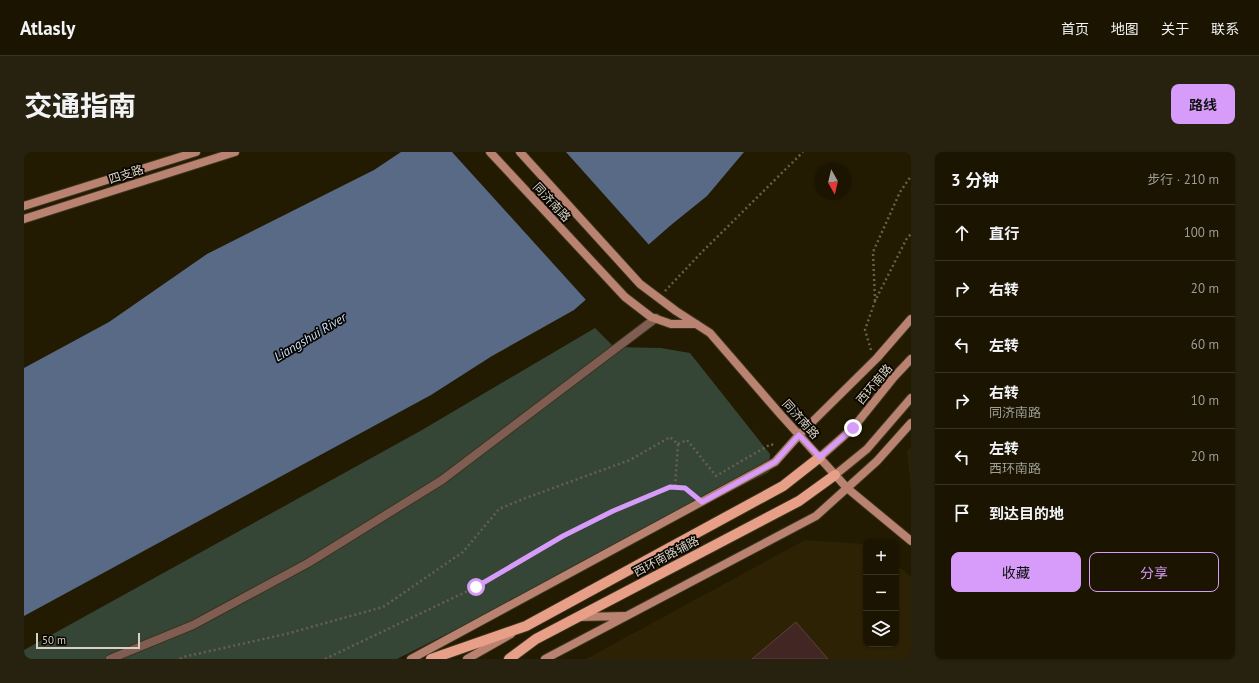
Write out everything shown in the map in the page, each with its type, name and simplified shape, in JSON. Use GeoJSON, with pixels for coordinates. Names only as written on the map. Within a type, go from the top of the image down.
{"type":"FeatureCollection","features":[{"type":"Feature","properties":{"kind":"main road"},"geometry":{"type":"LineString","coordinates":[[431,659],[526,626],[783,486],[820,457]]}},
{"type":"Feature","properties":{"kind":"main road","name":"西环南路辅路"},"geometry":{"type":"LineString","coordinates":[[509,659],[536,639],[799,501],[835,475]]}},
{"type":"Feature","properties":{"kind":"street","name":"四支路"},"geometry":{"type":"LineString","coordinates":[[24,206],[196,152]]}},
{"type":"Feature","properties":{"kind":"street","name":"四支路"},"geometry":{"type":"LineString","coordinates":[[24,220],[235,152]]}},
{"type":"Feature","properties":{"kind":"street","name":"同济南路"},"geometry":{"type":"LineString","coordinates":[[490,152],[625,297],[643,311],[671,324],[697,324]]}},
{"type":"Feature","properties":{"kind":"street","name":"同济南路"},"geometry":{"type":"LineString","coordinates":[[520,152],[640,284],[676,311],[710,333],[847,488],[911,541]]}},
{"type":"Feature","properties":{"kind":"street"},"geometry":{"type":"LineString","coordinates":[[411,659],[775,462],[799,435],[877,358],[911,319]]}},
{"type":"Feature","properties":{"kind":"street","name":"西环南路"},"geometry":{"type":"LineString","coordinates":[[820,457],[853,428],[894,377],[911,359]]}},
{"type":"Feature","properties":{"kind":"street"},"geometry":{"type":"LineString","coordinates":[[835,475],[867,448],[911,398]]}},
{"type":"Feature","properties":{"kind":"street"},"geometry":{"type":"LineString","coordinates":[[545,659],[816,516],[877,461],[911,423]]}},
{"type":"Feature","properties":{"kind":"street"},"geometry":{"type":"LineString","coordinates":[[578,617],[627,616]]}},
{"type":"Feature","properties":{"kind":"street"},"geometry":{"type":"LineString","coordinates":[[467,659],[526,626]]}},
{"type":"Feature","properties":{"kind":"street"},"geometry":{"type":"LineString","coordinates":[[501,659],[536,639]]}},
{"type":"Feature","properties":{"kind":"lane"},"geometry":{"type":"LineString","coordinates":[[110,659],[193,625],[308,563],[362,530],[442,480],[656,318]]}},
{"type":"Feature","properties":{"kind":"path"},"geometry":{"type":"LineString","coordinates":[[659,298],[707,247],[803,152]]}},
{"type":"Feature","properties":{"kind":"path"},"geometry":{"type":"LineString","coordinates":[[875,301],[873,252],[900,192],[911,176]]}},
{"type":"Feature","properties":{"kind":"path"},"geometry":{"type":"LineString","coordinates":[[877,358],[872,353],[865,330],[875,301],[907,238],[911,234]]}},
{"type":"Feature","properties":{"kind":"path"},"geometry":{"type":"LineString","coordinates":[[180,659],[183,657],[286,634],[383,607],[463,552],[499,509],[523,498],[630,460],[670,437],[678,444]]}},
{"type":"Feature","properties":{"kind":"path"},"geometry":{"type":"LineString","coordinates":[[678,444],[687,440],[716,476],[772,444],[784,452]]}},
{"type":"Feature","properties":{"kind":"path"},"geometry":{"type":"LineString","coordinates":[[675,487],[678,444]]}},
{"type":"Feature","properties":{"kind":"path"},"geometry":{"type":"LineString","coordinates":[[325,659],[476,587],[563,536],[613,511],[670,487],[685,488],[702,502]]}},
{"type":"Feature","properties":{"kind":"shaded area"},"geometry":{"type":"Polygon","coordinates":[[[911,447],[911,489],[907,451],[911,447]]]}},
{"type":"Feature","properties":{"kind":"shaded area"},"geometry":{"type":"Polygon","coordinates":[[[805,540],[863,544],[863,647],[899,647],[899,567],[911,577],[911,659],[586,659],[805,540]]]}},
{"type":"Feature","properties":{"kind":"green space"},"geometry":{"type":"Polygon","coordinates":[[[595,328],[614,347],[661,348],[690,353],[770,454],[769,472],[397,659],[24,659],[24,650],[422,430],[595,328]]]}},
{"type":"Feature","properties":{"kind":"water","name":"Liangshui River"},"geometry":{"type":"Polygon","coordinates":[[[401,152],[744,152],[707,196],[671,225],[574,310],[492,356],[431,395],[24,616],[24,368],[109,322],[207,254],[374,170],[401,152]]]}},
{"type":"Feature","properties":{"kind":"pier"},"geometry":{"type":"Polygon","coordinates":[[[452,152],[566,152],[650,246],[587,301],[452,152]]]}},
{"type":"Feature","properties":{"kind":"building"},"geometry":{"type":"Polygon","coordinates":[[[796,622],[828,659],[752,659],[796,622]]]}},
{"type":"Feature","properties":{"kind":"route"},"geometry":{"type":"LineString","coordinates":[[476,587],[563,536],[613,511],[670,487],[685,488],[702,502],[775,462],[799,435],[820,457],[853,428]]}}]}
